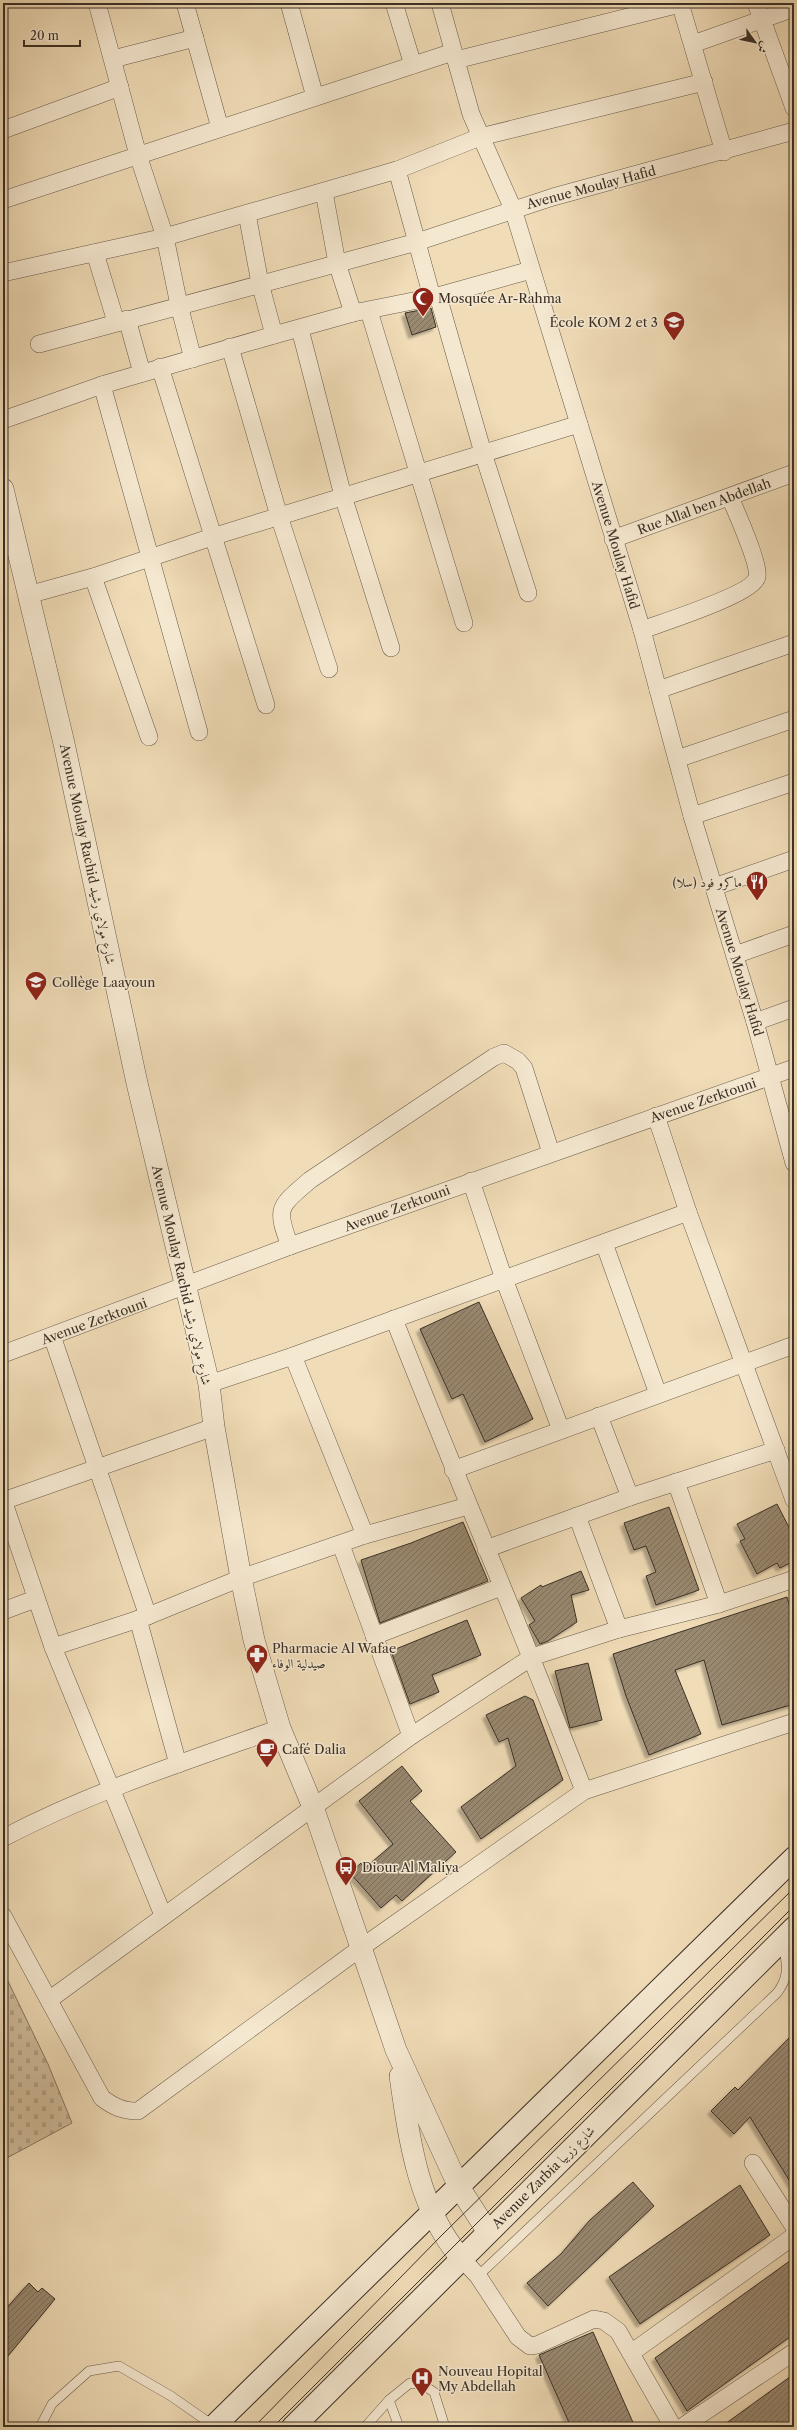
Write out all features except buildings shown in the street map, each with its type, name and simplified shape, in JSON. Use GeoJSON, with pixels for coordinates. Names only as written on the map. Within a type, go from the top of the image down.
{"type":"FeatureCollection","features":[{"type":"Feature","properties":{"kind":"main road"},"geometry":{"type":"LineString","coordinates":[[213,2427],[792,1864]]}},
{"type":"Feature","properties":{"kind":"main road","name":"Avenue Zarbia شارع زربيا"},"geometry":{"type":"LineString","coordinates":[[298,2425],[461,2258],[788,1934]]}},
{"type":"Feature","properties":{"kind":"street"},"geometry":{"type":"LineString","coordinates":[[96,3],[113,59],[138,155],[165,237],[179,304],[193,359]]}},
{"type":"Feature","properties":{"kind":"street"},"geometry":{"type":"LineString","coordinates":[[185,3],[220,128]]}},
{"type":"Feature","properties":{"kind":"street"},"geometry":{"type":"LineString","coordinates":[[289,3],[315,97]]}},
{"type":"Feature","properties":{"kind":"street"},"geometry":{"type":"LineString","coordinates":[[394,3],[413,65]]}},
{"type":"Feature","properties":{"kind":"street"},"geometry":{"type":"LineString","coordinates":[[39,344],[179,304],[417,242],[513,209],[480,137],[454,56],[440,3]]}},
{"type":"Feature","properties":{"kind":"street"},"geometry":{"type":"LineString","coordinates":[[756,3],[794,108]]}},
{"type":"Feature","properties":{"kind":"street"},"geometry":{"type":"LineString","coordinates":[[3,200],[413,65],[680,4],[724,152]]}},
{"type":"Feature","properties":{"kind":"street"},"geometry":{"type":"LineString","coordinates":[[693,44],[794,8]]}},
{"type":"Feature","properties":{"kind":"street"},"geometry":{"type":"LineString","coordinates":[[113,59],[195,38]]}},
{"type":"Feature","properties":{"kind":"street"},"geometry":{"type":"LineString","coordinates":[[3,273],[165,237],[397,170],[480,137],[704,82]]}},
{"type":"Feature","properties":{"kind":"street"},"geometry":{"type":"LineString","coordinates":[[3,130],[120,87]]}},
{"type":"Feature","properties":{"kind":"street","name":"Avenue Moulay Hafid"},"geometry":{"type":"LineString","coordinates":[[794,131],[724,152],[513,209],[642,630],[692,816],[755,1022],[794,1163]]}},
{"type":"Feature","properties":{"kind":"street"},"geometry":{"type":"LineString","coordinates":[[397,170],[417,242],[528,593]]}},
{"type":"Feature","properties":{"kind":"street"},"geometry":{"type":"LineString","coordinates":[[324,192],[337,263],[361,312],[418,473],[464,623]]}},
{"type":"Feature","properties":{"kind":"street"},"geometry":{"type":"LineString","coordinates":[[247,214],[260,283],[274,335]]}},
{"type":"Feature","properties":{"kind":"street"},"geometry":{"type":"LineString","coordinates":[[95,253],[142,373]]}},
{"type":"Feature","properties":{"kind":"street"},"geometry":{"type":"LineString","coordinates":[[3,420],[102,385],[160,367],[361,312],[435,297],[531,270]]}},
{"type":"Feature","properties":{"kind":"street"},"geometry":{"type":"LineString","coordinates":[[300,328],[343,496],[391,648]]}},
{"type":"Feature","properties":{"kind":"street"},"geometry":{"type":"LineString","coordinates":[[230,348],[279,516],[329,669]]}},
{"type":"Feature","properties":{"kind":"street"},"geometry":{"type":"LineString","coordinates":[[160,367],[215,536],[266,705]]}},
{"type":"Feature","properties":{"kind":"street"},"geometry":{"type":"LineString","coordinates":[[102,385],[199,732]]}},
{"type":"Feature","properties":{"kind":"street"},"geometry":{"type":"LineString","coordinates":[[28,595],[93,577],[215,536],[579,424]]}},
{"type":"Feature","properties":{"kind":"street","name":"Rue Allal ben Abdellah"},"geometry":{"type":"LineString","coordinates":[[614,539],[794,474]]}},
{"type":"Feature","properties":{"kind":"street","name":"Avenue Moulay Rachid شارع مولاي رشيد"},"geometry":{"type":"LineString","coordinates":[[3,489],[92,871],[137,1083],[209,1384],[214,1427],[241,1578],[254,1640],[280,1728],[313,1807],[396,2050],[459,2187],[488,2232]]}},
{"type":"Feature","properties":{"kind":"street"},"geometry":{"type":"LineString","coordinates":[[642,630],[734,596],[755,582],[757,576],[755,562],[730,497]]}},
{"type":"Feature","properties":{"kind":"street"},"geometry":{"type":"LineString","coordinates":[[93,577],[149,737]]}},
{"type":"Feature","properties":{"kind":"street"},"geometry":{"type":"LineString","coordinates":[[658,690],[794,643]]}},
{"type":"Feature","properties":{"kind":"street"},"geometry":{"type":"LineString","coordinates":[[677,759],[794,719]]}},
{"type":"Feature","properties":{"kind":"street"},"geometry":{"type":"LineString","coordinates":[[692,816],[794,782]]}},
{"type":"Feature","properties":{"kind":"street"},"geometry":{"type":"LineString","coordinates":[[714,887],[794,859]]}},
{"type":"Feature","properties":{"kind":"street"},"geometry":{"type":"LineString","coordinates":[[735,955],[794,934]]}},
{"type":"Feature","properties":{"kind":"street"},"geometry":{"type":"LineString","coordinates":[[755,1022],[794,1008]]}},
{"type":"Feature","properties":{"kind":"street"},"geometry":{"type":"LineString","coordinates":[[290,1246],[280,1221],[285,1202],[310,1180],[494,1057],[504,1053],[518,1061],[524,1068],[551,1153]]}},
{"type":"Feature","properties":{"kind":"street","name":"Avenue Zerktouni"},"geometry":{"type":"LineString","coordinates":[[3,1354],[290,1246],[794,1068]]}},
{"type":"Feature","properties":{"kind":"street"},"geometry":{"type":"LineString","coordinates":[[656,1116],[688,1212],[794,1500]]}},
{"type":"Feature","properties":{"kind":"street"},"geometry":{"type":"LineString","coordinates":[[471,1181],[504,1279],[561,1430]]}},
{"type":"Feature","properties":{"kind":"street"},"geometry":{"type":"LineString","coordinates":[[209,1384],[293,1356],[688,1212]]}},
{"type":"Feature","properties":{"kind":"street"},"geometry":{"type":"LineString","coordinates":[[604,1243],[658,1394]]}},
{"type":"Feature","properties":{"kind":"street"},"geometry":{"type":"LineString","coordinates":[[394,1319],[501,1587],[532,1657],[584,1791]]}},
{"type":"Feature","properties":{"kind":"street"},"geometry":{"type":"LineString","coordinates":[[52,1336],[97,1469],[143,1617],[178,1764]]}},
{"type":"Feature","properties":{"kind":"street"},"geometry":{"type":"LineString","coordinates":[[454,1470],[794,1344]]}},
{"type":"Feature","properties":{"kind":"street"},"geometry":{"type":"LineString","coordinates":[[293,1356],[365,1534]]}},
{"type":"Feature","properties":{"kind":"street"},"geometry":{"type":"LineString","coordinates":[[599,1416],[630,1496]]}},
{"type":"Feature","properties":{"kind":"street"},"geometry":{"type":"LineString","coordinates":[[163,1915],[53,1647],[35,1599],[3,1501],[214,1427]]}},
{"type":"Feature","properties":{"kind":"street"},"geometry":{"type":"LineString","coordinates":[[486,1549],[630,1496],[776,1450]]}},
{"type":"Feature","properties":{"kind":"street"},"geometry":{"type":"LineString","coordinates":[[676,1482],[719,1604]]}},
{"type":"Feature","properties":{"kind":"street"},"geometry":{"type":"LineString","coordinates":[[53,1647],[143,1617],[241,1578],[341,1545],[365,1534],[468,1506]]}},
{"type":"Feature","properties":{"kind":"street"},"geometry":{"type":"LineString","coordinates":[[577,1516],[619,1629]]}},
{"type":"Feature","properties":{"kind":"street"},"geometry":{"type":"LineString","coordinates":[[341,1545],[411,1736]]}},
{"type":"Feature","properties":{"kind":"street"},"geometry":{"type":"LineString","coordinates":[[49,2000],[163,1915],[411,1736],[532,1657],[619,1629],[719,1604],[794,1579]]}},
{"type":"Feature","properties":{"kind":"street"},"geometry":{"type":"LineString","coordinates":[[374,1636],[501,1587]]}},
{"type":"Feature","properties":{"kind":"street"},"geometry":{"type":"LineString","coordinates":[[3,1611],[35,1599]]}},
{"type":"Feature","properties":{"kind":"street"},"geometry":{"type":"LineString","coordinates":[[3,1916],[102,2098],[114,2107],[125,2111],[138,2110],[362,1947],[584,1791],[794,1722]]}},
{"type":"Feature","properties":{"kind":"street"},"geometry":{"type":"LineString","coordinates":[[3,1838],[76,1802],[280,1728]]}},
{"type":"Feature","properties":{"kind":"street","name":"Avenue Moulay Rachid شارع مولاي رشيد"},"geometry":{"type":"LineString","coordinates":[[396,2050],[410,2141],[432,2214],[442,2235],[461,2258]]}},
{"type":"Feature","properties":{"kind":"street"},"geometry":{"type":"LineString","coordinates":[[753,2164],[794,2227]]}},
{"type":"Feature","properties":{"kind":"street"},"geometry":{"type":"LineString","coordinates":[[631,2353],[794,2236]]}},
{"type":"Feature","properties":{"kind":"street"},"geometry":{"type":"LineString","coordinates":[[461,2258],[478,2276],[518,2337],[530,2346],[537,2345],[594,2319],[608,2322],[618,2331],[673,2427]]}},
{"type":"Feature","properties":{"kind":"street"},"geometry":{"type":"LineString","coordinates":[[682,2427],[794,2352]]}},
{"type":"Feature","properties":{"kind":"lane"},"geometry":{"type":"LineString","coordinates":[[478,2276],[777,1993],[784,1984],[787,1973],[788,1934]]}},
{"type":"Feature","properties":{"kind":"lane"},"geometry":{"type":"LineString","coordinates":[[40,2427],[52,2404],[89,2371],[119,2366],[171,2396],[213,2427]]}},
{"type":"Feature","properties":{"kind":"lane"},"geometry":{"type":"LineString","coordinates":[[365,2427],[389,2400],[410,2383],[423,2384],[434,2392],[445,2427]]}},
{"type":"Feature","properties":{"kind":"lane"},"geometry":{"type":"LineString","coordinates":[[389,2400],[399,2427]]}},
{"type":"Feature","properties":{"kind":"green space"},"geometry":{"type":"Polygon","coordinates":[[[3,1971],[48,2064],[72,2123],[3,2160],[3,1971]]]}},
{"type":"Feature","properties":{"kind":"tram line"},"geometry":{"type":"LineString","coordinates":[[254,2427],[442,2235],[794,1888]]}},
{"type":"Feature","properties":{"kind":"tram line"},"geometry":{"type":"LineString","coordinates":[[273,2427],[794,1906]]}},
{"type":"Feature","properties":{"kind":"place","name":"Mosquée Ar-Rahma"},"geometry":{"type":"Point","coordinates":[423,318]}},
{"type":"Feature","properties":{"kind":"place","name":"École KOM 2 et 3"},"geometry":{"type":"Point","coordinates":[674,342]}},
{"type":"Feature","properties":{"kind":"place","name":"ماكرو فود (سلا)"},"geometry":{"type":"Point","coordinates":[757,902]}},
{"type":"Feature","properties":{"kind":"place","name":"Collège Laayoun"},"geometry":{"type":"Point","coordinates":[36,1002]}},
{"type":"Feature","properties":{"kind":"place","name":"Pharmacie Al Wafae صيدلية الوفاء"},"geometry":{"type":"Point","coordinates":[257,1674]}},
{"type":"Feature","properties":{"kind":"place","name":"Café Dalia"},"geometry":{"type":"Point","coordinates":[267,1768]}},
{"type":"Feature","properties":{"kind":"place","name":"Diour Al Maliya"},"geometry":{"type":"Point","coordinates":[346,1886]}},
{"type":"Feature","properties":{"kind":"place","name":"Nouveau Hopital My Abdellah"},"geometry":{"type":"Point","coordinates":[422,2398]}}]}
